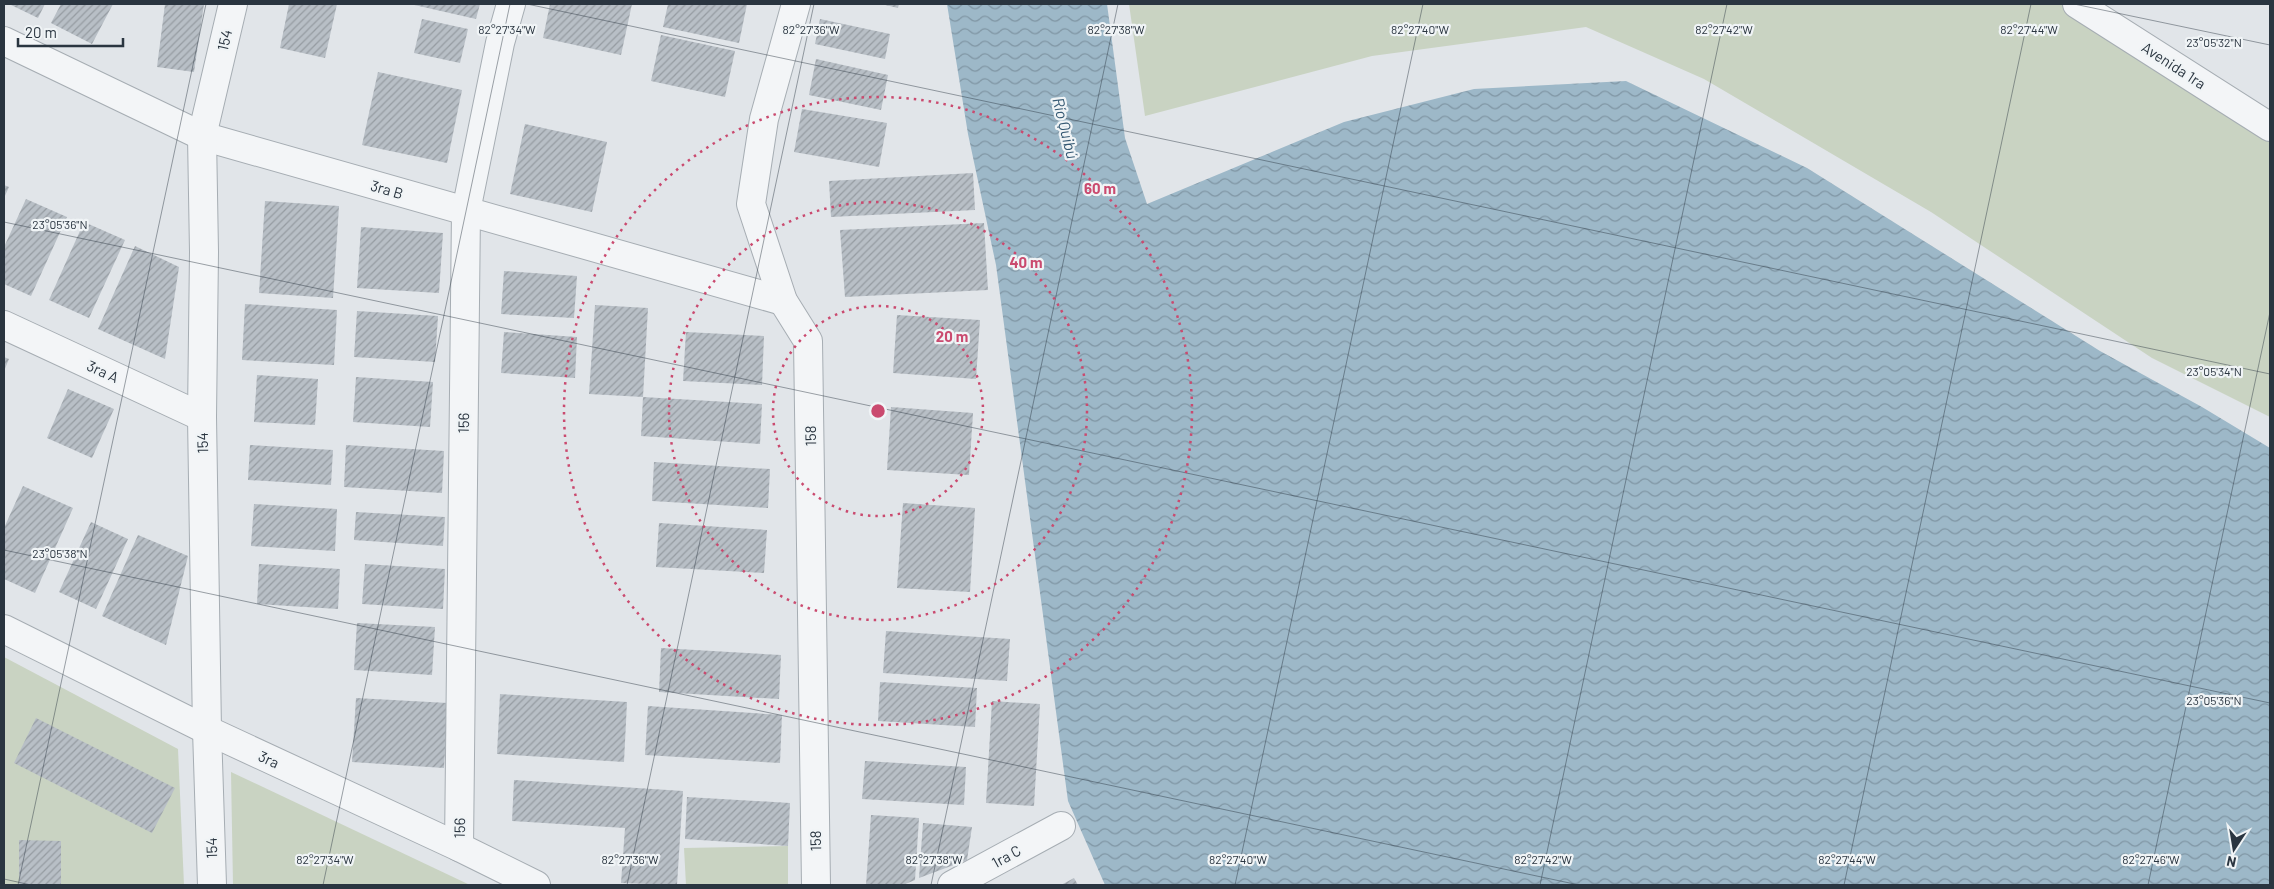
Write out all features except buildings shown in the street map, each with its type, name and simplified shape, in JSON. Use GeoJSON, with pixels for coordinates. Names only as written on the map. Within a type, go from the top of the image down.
{"type":"FeatureCollection","features":[{"type":"Feature","properties":{"kind":"street","name":"154"},"geometry":{"type":"LineString","coordinates":[[212,885],[207,730],[202,418],[204,252],[202,136],[233,4]]}},
{"type":"Feature","properties":{"kind":"street","name":"156"},"geometry":{"type":"LineString","coordinates":[[459,847],[466,211],[500,43],[511,4]]}},
{"type":"Feature","properties":{"kind":"street","name":"158"},"geometry":{"type":"LineString","coordinates":[[796,4],[764,119],[751,204],[783,301],[808,341],[816,885]]}},
{"type":"Feature","properties":{"kind":"street","name":"Avenida 1ra"},"geometry":{"type":"LineString","coordinates":[[2077,4],[2270,127]]}},
{"type":"Feature","properties":{"kind":"street","name":"3ra B"},"geometry":{"type":"LineString","coordinates":[[4,41],[202,136],[783,301]]}},
{"type":"Feature","properties":{"kind":"street","name":"3ra A"},"geometry":{"type":"LineString","coordinates":[[4,325],[202,418]]}},
{"type":"Feature","properties":{"kind":"street","name":"3ra"},"geometry":{"type":"LineString","coordinates":[[4,630],[207,730],[459,847],[536,885]]}},
{"type":"Feature","properties":{"kind":"street","name":"1ra C"},"geometry":{"type":"LineString","coordinates":[[952,885],[1061,826]]}},
{"type":"Feature","properties":{"kind":"green space"},"geometry":{"type":"Polygon","coordinates":[[[1129,4],[2077,4],[2270,127],[2270,417],[2152,358],[1931,212],[1704,79],[1586,27],[1372,56],[1145,116],[1129,4]]]}},
{"type":"Feature","properties":{"kind":"green space"},"geometry":{"type":"Polygon","coordinates":[[[4,657],[178,749],[184,885],[4,885],[4,657]]]}},
{"type":"Feature","properties":{"kind":"green space"},"geometry":{"type":"Polygon","coordinates":[[[231,772],[470,885],[233,885],[231,772]]]}},
{"type":"Feature","properties":{"kind":"green space"},"geometry":{"type":"Polygon","coordinates":[[[788,846],[788,885],[686,885],[684,848],[788,846]]]}},
{"type":"Feature","properties":{"kind":"water","name":"Río Quibú"},"geometry":{"type":"Polygon","coordinates":[[[947,4],[1107,4],[1125,138],[1147,204],[1344,122],[1474,89],[1626,81],[1807,168],[2100,351],[2202,407],[2270,448],[2270,885],[1105,885],[1068,801],[996,265],[968,134],[947,4]]]}}]}
